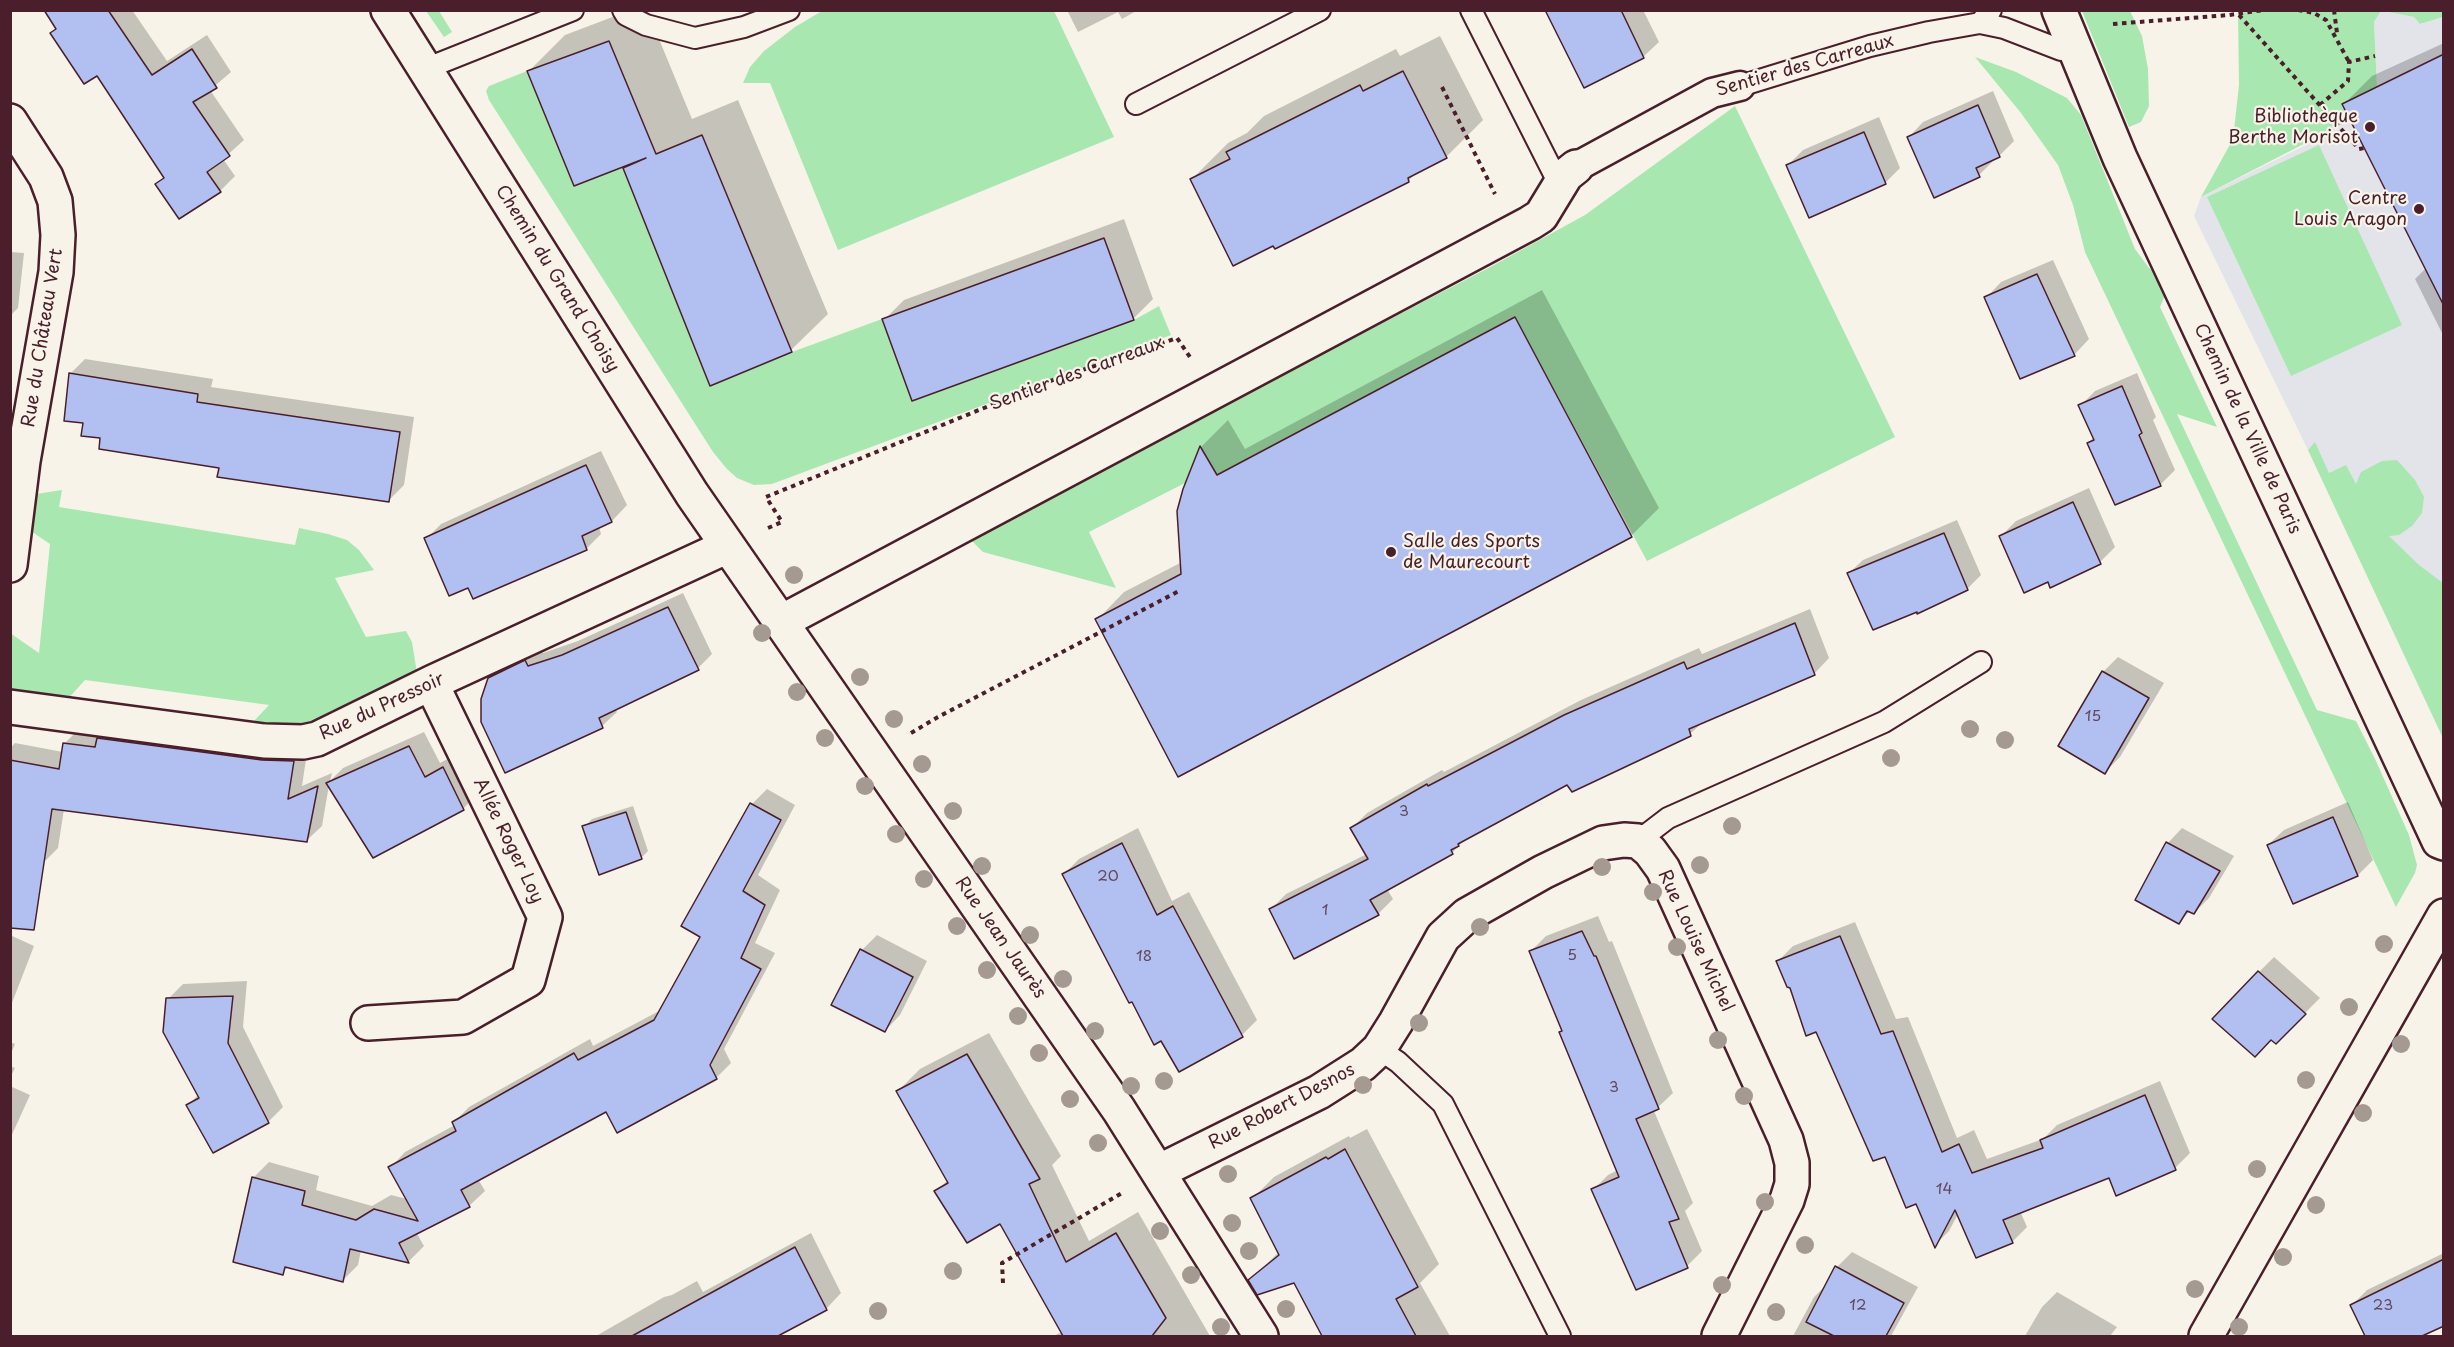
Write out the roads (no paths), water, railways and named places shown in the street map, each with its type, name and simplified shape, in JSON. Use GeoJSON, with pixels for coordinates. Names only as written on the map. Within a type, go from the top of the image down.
{"type":"FeatureCollection","features":[{"type":"Feature","properties":{"kind":"street","name":"Chemin du Grand Choisy"},"geometry":{"type":"LineString","coordinates":[[388,10],[692,494],[728,546]]}},
{"type":"Feature","properties":{"kind":"street","name":"Chemin de la Ville de Paris"},"geometry":{"type":"LineString","coordinates":[[2066,28],[2120,158],[2439,841],[2444,843]]}},
{"type":"Feature","properties":{"kind":"street","name":"Sentier des Carreaux"},"geometry":{"type":"LineString","coordinates":[[1562,176],[1712,93],[1740,86]]}},
{"type":"Feature","properties":{"kind":"street","name":"Rue du Château Vert"},"geometry":{"type":"LineString","coordinates":[[10,121],[46,177],[55,201],[58,235],[51,306],[17,460],[10,565]]}},
{"type":"Feature","properties":{"kind":"street"},"geometry":{"type":"LineString","coordinates":[[781,622],[1530,223],[1541,216],[1550,205],[1562,176]]}},
{"type":"Feature","properties":{"kind":"street","name":"Rue Jean Jaurès"},"geometry":{"type":"LineString","coordinates":[[728,546],[1119,1110],[1261,1336]]}},
{"type":"Feature","properties":{"kind":"street","name":"Rue du Pressoir"},"geometry":{"type":"LineString","coordinates":[[10,707],[264,741],[303,742],[329,734],[431,683],[728,546]]}},
{"type":"Feature","properties":{"kind":"street","name":"Allée Roger Loy"},"geometry":{"type":"LineString","coordinates":[[368,1023],[463,1017],[528,980],[545,916],[431,683]]}},
{"type":"Feature","properties":{"kind":"street","name":"Rue Robert Desnos"},"geometry":{"type":"LineString","coordinates":[[1158,1172],[1319,1092],[1363,1064],[1378,1049],[1396,1022],[1443,937],[1467,915],[1544,872],[1603,843],[1638,841]]}},
{"type":"Feature","properties":{"kind":"street","name":"Rue Louise Michel"},"geometry":{"type":"LineString","coordinates":[[1638,841],[1650,851],[1663,868],[1786,1140],[1792,1163],[1792,1184],[1787,1200],[1719,1336]]}},
{"type":"Feature","properties":{"kind":"street"},"geometry":{"type":"LineString","coordinates":[[2206,1336],[2444,916]]}},
{"type":"Feature","properties":{"kind":"lane"},"geometry":{"type":"LineString","coordinates":[[425,69],[573,10]]}},
{"type":"Feature","properties":{"kind":"lane"},"geometry":{"type":"LineString","coordinates":[[622,10],[626,15],[646,25],[694,38],[744,27],[789,10]]}},
{"type":"Feature","properties":{"kind":"lane"},"geometry":{"type":"LineString","coordinates":[[1136,104],[1320,10]]}},
{"type":"Feature","properties":{"kind":"lane"},"geometry":{"type":"LineString","coordinates":[[1471,10],[1562,176]]}},
{"type":"Feature","properties":{"kind":"lane"},"geometry":{"type":"LineString","coordinates":[[1985,17],[2004,28],[2061,50],[2066,28]]}},
{"type":"Feature","properties":{"kind":"lane","name":"Sentier des Carreaux"},"geometry":{"type":"LineString","coordinates":[[1740,86],[1870,46],[1985,17]]}},
{"type":"Feature","properties":{"kind":"lane"},"geometry":{"type":"LineString","coordinates":[[1638,841],[1668,818],[1884,722],[1981,662]]}},
{"type":"Feature","properties":{"kind":"lane"},"geometry":{"type":"LineString","coordinates":[[1378,1049],[1398,1062],[1443,1104],[1560,1336]]}},
{"type":"Feature","properties":{"kind":"place","name":"Bibliothèque Berthe Morisot"},"geometry":{"type":"Point","coordinates":[2370,127]}},
{"type":"Feature","properties":{"kind":"place","name":"Centre Louis Aragon"},"geometry":{"type":"Point","coordinates":[2419,209]}},
{"type":"Feature","properties":{"kind":"place","name":"Salle des Sports de Maurecourt"},"geometry":{"type":"Point","coordinates":[1391,552]}}]}
